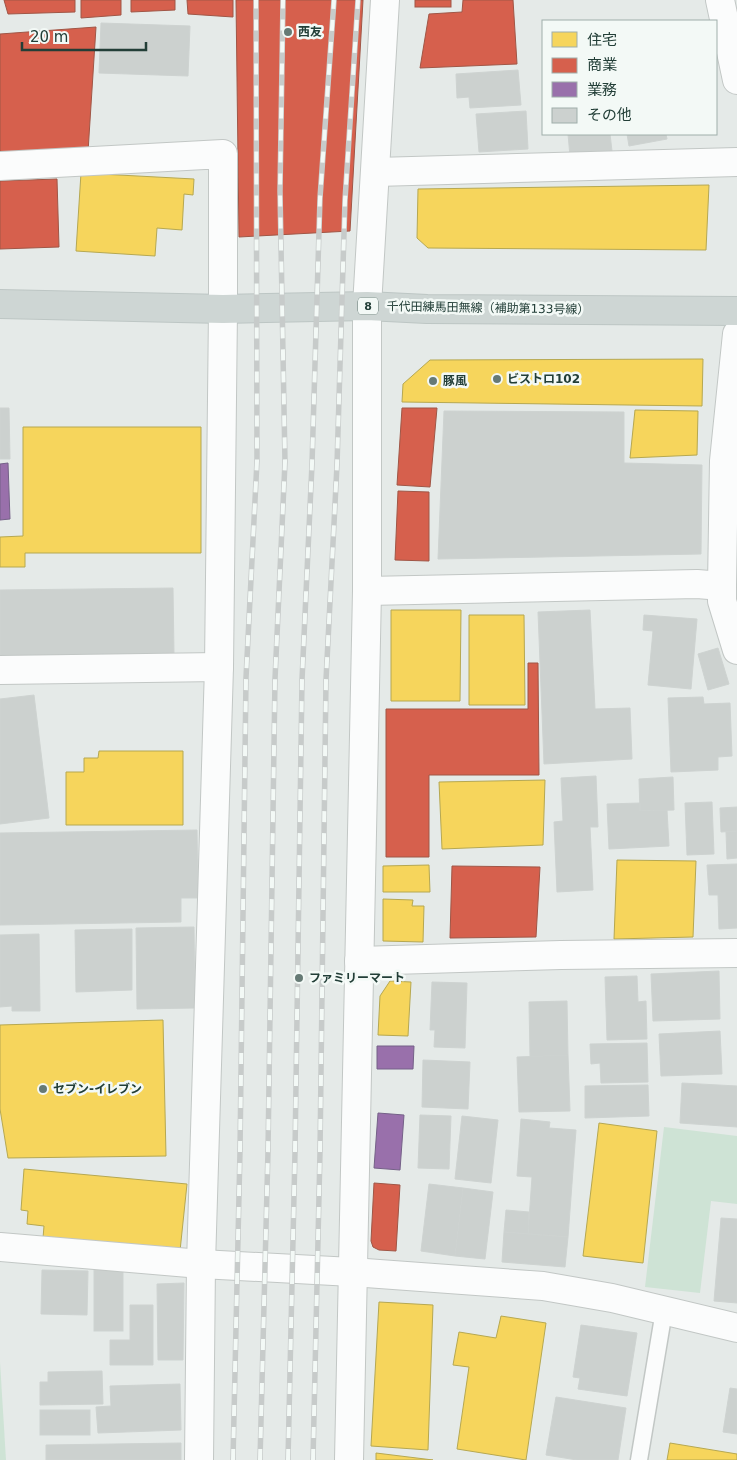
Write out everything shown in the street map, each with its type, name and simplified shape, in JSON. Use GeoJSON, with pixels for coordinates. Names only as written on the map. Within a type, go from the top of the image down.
{"type":"FeatureCollection","features":[{"type":"Feature","properties":{"kind":"main road","name":"千代田練馬田無線（補助第133号線）"},"geometry":{"type":"LineString","coordinates":[[0,304],[223,309],[367,306],[427,309],[737,311]]}},
{"type":"Feature","properties":{"kind":"street"},"geometry":{"type":"LineString","coordinates":[[348,1460],[367,591],[367,306],[385,0]]}},
{"type":"Feature","properties":{"kind":"street"},"geometry":{"type":"LineString","coordinates":[[720,0],[737,80]]}},
{"type":"Feature","properties":{"kind":"street"},"geometry":{"type":"LineString","coordinates":[[0,166],[223,154],[219,667],[201,1264],[199,1460]]}},
{"type":"Feature","properties":{"kind":"street"},"geometry":{"type":"LineString","coordinates":[[376,172],[737,162]]}},
{"type":"Feature","properties":{"kind":"street"},"geometry":{"type":"LineString","coordinates":[[737,334],[724,461],[727,597],[737,650]]}},
{"type":"Feature","properties":{"kind":"street"},"geometry":{"type":"LineString","coordinates":[[367,591],[697,584],[727,597]]}},
{"type":"Feature","properties":{"kind":"street"},"geometry":{"type":"LineString","coordinates":[[0,670],[219,667]]}},
{"type":"Feature","properties":{"kind":"street"},"geometry":{"type":"LineString","coordinates":[[359,961],[561,955],[737,953]]}},
{"type":"Feature","properties":{"kind":"street"},"geometry":{"type":"LineString","coordinates":[[0,1248],[201,1264],[352,1272],[543,1286],[612,1298],[737,1328]]}},
{"type":"Feature","properties":{"kind":"lane"},"geometry":{"type":"LineString","coordinates":[[639,1460],[664,1311]]}},
{"type":"Feature","properties":{"kind":"green space"},"geometry":{"type":"Polygon","coordinates":[[[664,1127],[737,1136],[737,1204],[711,1201],[700,1293],[645,1287],[664,1127]]]}},
{"type":"Feature","properties":{"kind":"green space"},"geometry":{"type":"Polygon","coordinates":[[[0,1362],[6,1460],[0,1460],[0,1362]]]}},
{"type":"Feature","properties":{"kind":"building: 住宅"},"geometry":{"type":"Polygon","coordinates":[[[81,173],[194,179],[193,195],[184,194],[182,230],[157,228],[155,256],[76,251],[81,173]]]}},
{"type":"Feature","properties":{"kind":"building: 住宅"},"geometry":{"type":"Polygon","coordinates":[[[709,185],[706,250],[428,248],[417,238],[418,189],[709,185]]]}},
{"type":"Feature","properties":{"kind":"building: 住宅"},"geometry":{"type":"Polygon","coordinates":[[[703,359],[702,406],[402,402],[403,384],[430,360],[703,359]]]}},
{"type":"Feature","properties":{"kind":"building: 住宅"},"geometry":{"type":"Polygon","coordinates":[[[635,410],[698,411],[697,455],[630,458],[635,410]]]}},
{"type":"Feature","properties":{"kind":"building: 住宅"},"geometry":{"type":"Polygon","coordinates":[[[23,427],[201,427],[201,553],[25,553],[25,567],[0,567],[0,537],[23,536],[23,427]]]}},
{"type":"Feature","properties":{"kind":"building: 住宅"},"geometry":{"type":"Polygon","coordinates":[[[391,610],[461,610],[460,701],[391,701],[391,610]]]}},
{"type":"Feature","properties":{"kind":"building: 住宅"},"geometry":{"type":"Polygon","coordinates":[[[469,615],[524,615],[525,705],[469,705],[469,615]]]}},
{"type":"Feature","properties":{"kind":"building: 住宅"},"geometry":{"type":"Polygon","coordinates":[[[99,751],[183,751],[183,825],[66,825],[66,772],[84,772],[84,758],[98,758],[99,751]]]}},
{"type":"Feature","properties":{"kind":"building: 住宅"},"geometry":{"type":"Polygon","coordinates":[[[545,780],[543,845],[442,849],[439,782],[545,780]]]}},
{"type":"Feature","properties":{"kind":"building: 住宅"},"geometry":{"type":"Polygon","coordinates":[[[617,860],[696,861],[693,937],[614,939],[617,860]]]}},
{"type":"Feature","properties":{"kind":"building: 住宅"},"geometry":{"type":"Polygon","coordinates":[[[429,865],[430,892],[383,892],[383,866],[429,865]]]}},
{"type":"Feature","properties":{"kind":"building: 住宅"},"geometry":{"type":"Polygon","coordinates":[[[383,899],[413,900],[412,906],[424,906],[423,942],[383,941],[383,899]]]}},
{"type":"Feature","properties":{"kind":"building: 住宅"},"geometry":{"type":"Polygon","coordinates":[[[390,981],[411,982],[408,1036],[378,1035],[380,996],[390,981]]]}},
{"type":"Feature","properties":{"kind":"building: 住宅"},"geometry":{"type":"Polygon","coordinates":[[[163,1020],[166,1156],[8,1158],[0,1109],[0,1025],[163,1020]]]}},
{"type":"Feature","properties":{"kind":"building: 住宅"},"geometry":{"type":"Polygon","coordinates":[[[599,1123],[657,1131],[643,1263],[583,1256],[599,1123]]]}},
{"type":"Feature","properties":{"kind":"building: 住宅"},"geometry":{"type":"Polygon","coordinates":[[[24,1169],[187,1184],[180,1251],[43,1238],[44,1226],[27,1224],[28,1211],[21,1210],[24,1169]]]}},
{"type":"Feature","properties":{"kind":"building: 住宅"},"geometry":{"type":"Polygon","coordinates":[[[379,1302],[433,1305],[428,1450],[371,1446],[379,1302]]]}},
{"type":"Feature","properties":{"kind":"building: 住宅"},"geometry":{"type":"Polygon","coordinates":[[[501,1316],[546,1323],[526,1460],[457,1449],[469,1367],[453,1365],[459,1332],[496,1338],[501,1316]]]}},
{"type":"Feature","properties":{"kind":"building: 住宅"},"geometry":{"type":"Polygon","coordinates":[[[670,1443],[737,1454],[737,1460],[667,1460],[670,1443]]]}},
{"type":"Feature","properties":{"kind":"building: 住宅"},"geometry":{"type":"Polygon","coordinates":[[[376,1453],[433,1460],[376,1460],[376,1453]]]}},
{"type":"Feature","properties":{"kind":"building: 商業"},"geometry":{"type":"Polygon","coordinates":[[[4,0],[75,0],[75,12],[8,14],[4,0]]]}},
{"type":"Feature","properties":{"kind":"building: 商業"},"geometry":{"type":"Polygon","coordinates":[[[81,0],[121,0],[121,15],[81,18],[81,0]]]}},
{"type":"Feature","properties":{"kind":"building: 商業"},"geometry":{"type":"Polygon","coordinates":[[[131,0],[175,0],[175,10],[131,12],[131,0]]]}},
{"type":"Feature","properties":{"kind":"building: 商業"},"geometry":{"type":"Polygon","coordinates":[[[187,0],[233,0],[233,17],[188,14],[187,0]]]}},
{"type":"Feature","properties":{"kind":"building: 商業"},"geometry":{"type":"Polygon","coordinates":[[[236,0],[363,0],[350,231],[239,237],[236,0]]]}},
{"type":"Feature","properties":{"kind":"building: 商業"},"geometry":{"type":"Polygon","coordinates":[[[415,0],[451,0],[451,7],[415,7],[415,0]]]}},
{"type":"Feature","properties":{"kind":"building: 商業"},"geometry":{"type":"Polygon","coordinates":[[[463,0],[513,0],[517,64],[420,68],[429,14],[462,12],[463,0]]]}},
{"type":"Feature","properties":{"kind":"building: 商業"},"geometry":{"type":"Polygon","coordinates":[[[96,27],[88,152],[0,156],[0,34],[96,27]]]}},
{"type":"Feature","properties":{"kind":"building: 商業"},"geometry":{"type":"Polygon","coordinates":[[[57,179],[59,247],[0,249],[0,181],[57,179]]]}},
{"type":"Feature","properties":{"kind":"building: 商業"},"geometry":{"type":"Polygon","coordinates":[[[402,408],[437,408],[430,487],[397,485],[402,408]]]}},
{"type":"Feature","properties":{"kind":"building: 商業"},"geometry":{"type":"Polygon","coordinates":[[[398,491],[429,492],[429,561],[395,560],[398,491]]]}},
{"type":"Feature","properties":{"kind":"building: 商業"},"geometry":{"type":"Polygon","coordinates":[[[528,663],[538,663],[539,775],[429,775],[429,857],[386,857],[386,709],[528,709],[528,663]]]}},
{"type":"Feature","properties":{"kind":"building: 商業"},"geometry":{"type":"Polygon","coordinates":[[[452,866],[540,867],[536,937],[450,938],[452,866]]]}},
{"type":"Feature","properties":{"kind":"building: 商業"},"geometry":{"type":"Polygon","coordinates":[[[374,1183],[400,1185],[396,1251],[379,1250],[373,1247],[371,1241],[374,1183]]]}},
{"type":"Feature","properties":{"kind":"building: 業務"},"geometry":{"type":"Polygon","coordinates":[[[8,463],[10,519],[0,520],[0,464],[8,463]]]}},
{"type":"Feature","properties":{"kind":"building: 業務"},"geometry":{"type":"Polygon","coordinates":[[[377,1046],[414,1046],[413,1069],[377,1069],[377,1046]]]}},
{"type":"Feature","properties":{"kind":"building: 業務"},"geometry":{"type":"Polygon","coordinates":[[[378,1113],[404,1115],[400,1170],[374,1168],[378,1113]]]}},
{"type":"Feature","properties":{"kind":"building: その他"},"geometry":{"type":"Polygon","coordinates":[[[101,23],[190,26],[188,76],[99,73],[101,23]]]}},
{"type":"Feature","properties":{"kind":"building: その他"},"geometry":{"type":"Polygon","coordinates":[[[518,70],[521,105],[470,108],[469,97],[457,98],[456,74],[518,70]]]}},
{"type":"Feature","properties":{"kind":"building: その他"},"geometry":{"type":"Polygon","coordinates":[[[526,111],[528,149],[479,152],[476,114],[526,111]]]}},
{"type":"Feature","properties":{"kind":"building: その他"},"geometry":{"type":"Polygon","coordinates":[[[568,135],[610,135],[612,151],[570,156],[568,135]]]}},
{"type":"Feature","properties":{"kind":"building: その他"},"geometry":{"type":"Polygon","coordinates":[[[627,135],[666,135],[667,139],[629,146],[627,135]]]}},
{"type":"Feature","properties":{"kind":"building: その他"},"geometry":{"type":"Polygon","coordinates":[[[0,408],[9,408],[10,459],[0,459],[0,408]]]}},
{"type":"Feature","properties":{"kind":"building: その他"},"geometry":{"type":"Polygon","coordinates":[[[444,411],[624,412],[624,463],[702,465],[701,554],[438,559],[444,411]]]}},
{"type":"Feature","properties":{"kind":"building: その他"},"geometry":{"type":"Polygon","coordinates":[[[173,588],[174,655],[0,657],[0,590],[173,588]]]}},
{"type":"Feature","properties":{"kind":"building: その他"},"geometry":{"type":"Polygon","coordinates":[[[590,610],[595,709],[630,708],[632,759],[544,764],[538,612],[590,610]]]}},
{"type":"Feature","properties":{"kind":"building: その他"},"geometry":{"type":"Polygon","coordinates":[[[644,615],[697,619],[691,689],[648,685],[653,631],[643,630],[644,615]]]}},
{"type":"Feature","properties":{"kind":"building: その他"},"geometry":{"type":"Polygon","coordinates":[[[718,648],[729,684],[708,690],[698,654],[718,648]]]}},
{"type":"Feature","properties":{"kind":"building: その他"},"geometry":{"type":"Polygon","coordinates":[[[34,695],[49,818],[0,824],[0,699],[34,695]]]}},
{"type":"Feature","properties":{"kind":"building: その他"},"geometry":{"type":"Polygon","coordinates":[[[703,697],[704,704],[730,703],[732,756],[718,757],[718,770],[671,772],[668,698],[703,697]]]}},
{"type":"Feature","properties":{"kind":"building: その他"},"geometry":{"type":"Polygon","coordinates":[[[596,776],[598,827],[590,827],[593,890],[557,892],[554,822],[563,821],[561,778],[596,776]]]}},
{"type":"Feature","properties":{"kind":"building: その他"},"geometry":{"type":"Polygon","coordinates":[[[673,777],[674,810],[640,811],[639,779],[673,777]]]}},
{"type":"Feature","properties":{"kind":"building: その他"},"geometry":{"type":"Polygon","coordinates":[[[712,802],[714,854],[687,855],[685,803],[712,802]]]}},
{"type":"Feature","properties":{"kind":"building: その他"},"geometry":{"type":"Polygon","coordinates":[[[640,803],[640,811],[667,810],[669,846],[609,849],[607,804],[640,803]]]}},
{"type":"Feature","properties":{"kind":"building: その他"},"geometry":{"type":"Polygon","coordinates":[[[737,807],[737,831],[721,832],[720,808],[737,807]]]}},
{"type":"Feature","properties":{"kind":"building: その他"},"geometry":{"type":"Polygon","coordinates":[[[197,830],[198,898],[181,898],[181,922],[0,925],[0,833],[197,830]]]}},
{"type":"Feature","properties":{"kind":"building: その他"},"geometry":{"type":"Polygon","coordinates":[[[737,831],[737,858],[727,859],[726,832],[737,831]]]}},
{"type":"Feature","properties":{"kind":"building: その他"},"geometry":{"type":"Polygon","coordinates":[[[737,864],[737,928],[719,929],[718,895],[709,895],[707,865],[737,864]]]}},
{"type":"Feature","properties":{"kind":"building: その他"},"geometry":{"type":"Polygon","coordinates":[[[194,927],[195,1008],[137,1009],[136,928],[194,927]]]}},
{"type":"Feature","properties":{"kind":"building: その他"},"geometry":{"type":"Polygon","coordinates":[[[132,929],[132,990],[76,992],[75,930],[132,929]]]}},
{"type":"Feature","properties":{"kind":"building: その他"},"geometry":{"type":"Polygon","coordinates":[[[39,934],[40,1011],[12,1011],[12,1006],[0,1007],[0,935],[39,934]]]}},
{"type":"Feature","properties":{"kind":"building: その他"},"geometry":{"type":"Polygon","coordinates":[[[719,971],[720,1019],[653,1021],[651,974],[719,971]]]}},
{"type":"Feature","properties":{"kind":"building: その他"},"geometry":{"type":"Polygon","coordinates":[[[637,976],[638,1002],[646,1001],[647,1039],[607,1040],[605,977],[637,976]]]}},
{"type":"Feature","properties":{"kind":"building: その他"},"geometry":{"type":"Polygon","coordinates":[[[432,982],[467,983],[465,1048],[434,1047],[435,1030],[430,1030],[432,982]]]}},
{"type":"Feature","properties":{"kind":"building: その他"},"geometry":{"type":"Polygon","coordinates":[[[567,1001],[568,1055],[530,1057],[529,1002],[567,1001]]]}},
{"type":"Feature","properties":{"kind":"building: その他"},"geometry":{"type":"Polygon","coordinates":[[[720,1031],[722,1074],[661,1076],[659,1034],[720,1031]]]}},
{"type":"Feature","properties":{"kind":"building: その他"},"geometry":{"type":"Polygon","coordinates":[[[647,1043],[648,1082],[601,1083],[600,1063],[591,1064],[590,1044],[647,1043]]]}},
{"type":"Feature","properties":{"kind":"building: その他"},"geometry":{"type":"Polygon","coordinates":[[[568,1055],[570,1111],[519,1112],[517,1057],[568,1055]]]}},
{"type":"Feature","properties":{"kind":"building: その他"},"geometry":{"type":"Polygon","coordinates":[[[423,1060],[470,1062],[468,1109],[422,1107],[423,1060]]]}},
{"type":"Feature","properties":{"kind":"building: その他"},"geometry":{"type":"Polygon","coordinates":[[[682,1083],[737,1086],[737,1127],[680,1123],[682,1083]]]}},
{"type":"Feature","properties":{"kind":"building: その他"},"geometry":{"type":"Polygon","coordinates":[[[648,1085],[649,1116],[585,1118],[585,1086],[648,1085]]]}},
{"type":"Feature","properties":{"kind":"building: その他"},"geometry":{"type":"Polygon","coordinates":[[[420,1115],[451,1116],[449,1169],[418,1168],[420,1115]]]}},
{"type":"Feature","properties":{"kind":"building: その他"},"geometry":{"type":"Polygon","coordinates":[[[462,1116],[498,1120],[491,1183],[455,1179],[462,1116]]]}},
{"type":"Feature","properties":{"kind":"building: その他"},"geometry":{"type":"Polygon","coordinates":[[[521,1119],[550,1122],[549,1128],[576,1130],[568,1237],[528,1234],[532,1177],[517,1176],[521,1119]]]}},
{"type":"Feature","properties":{"kind":"building: その他"},"geometry":{"type":"Polygon","coordinates":[[[429,1184],[463,1188],[455,1256],[421,1251],[429,1184]]]}},
{"type":"Feature","properties":{"kind":"building: その他"},"geometry":{"type":"Polygon","coordinates":[[[463,1188],[493,1192],[485,1259],[455,1256],[463,1188]]]}},
{"type":"Feature","properties":{"kind":"building: その他"},"geometry":{"type":"Polygon","coordinates":[[[506,1210],[529,1212],[528,1234],[504,1232],[506,1210]]]}},
{"type":"Feature","properties":{"kind":"building: その他"},"geometry":{"type":"Polygon","coordinates":[[[721,1218],[737,1219],[737,1303],[714,1301],[721,1218]]]}},
{"type":"Feature","properties":{"kind":"building: その他"},"geometry":{"type":"Polygon","coordinates":[[[504,1232],[568,1237],[565,1267],[502,1262],[504,1232]]]}},
{"type":"Feature","properties":{"kind":"building: その他"},"geometry":{"type":"Polygon","coordinates":[[[42,1270],[88,1271],[87,1315],[41,1314],[42,1270]]]}},
{"type":"Feature","properties":{"kind":"building: その他"},"geometry":{"type":"Polygon","coordinates":[[[94,1270],[123,1270],[123,1331],[94,1331],[94,1270]]]}},
{"type":"Feature","properties":{"kind":"building: その他"},"geometry":{"type":"Polygon","coordinates":[[[184,1283],[183,1360],[158,1360],[157,1284],[184,1283]]]}},
{"type":"Feature","properties":{"kind":"building: その他"},"geometry":{"type":"Polygon","coordinates":[[[130,1305],[153,1305],[153,1365],[110,1365],[110,1340],[130,1340],[130,1305]]]}},
{"type":"Feature","properties":{"kind":"building: その他"},"geometry":{"type":"Polygon","coordinates":[[[581,1325],[637,1333],[627,1396],[578,1389],[580,1378],[573,1377],[581,1325]]]}},
{"type":"Feature","properties":{"kind":"building: その他"},"geometry":{"type":"Polygon","coordinates":[[[102,1371],[103,1404],[40,1405],[40,1382],[48,1382],[48,1372],[102,1371]]]}},
{"type":"Feature","properties":{"kind":"building: その他"},"geometry":{"type":"Polygon","coordinates":[[[180,1384],[181,1430],[98,1433],[96,1407],[111,1406],[110,1386],[180,1384]]]}},
{"type":"Feature","properties":{"kind":"building: その他"},"geometry":{"type":"Polygon","coordinates":[[[730,1388],[737,1389],[737,1434],[723,1432],[730,1388]]]}},
{"type":"Feature","properties":{"kind":"building: その他"},"geometry":{"type":"Polygon","coordinates":[[[556,1397],[626,1408],[618,1460],[577,1460],[546,1455],[556,1397]]]}},
{"type":"Feature","properties":{"kind":"building: その他"},"geometry":{"type":"Polygon","coordinates":[[[40,1410],[90,1410],[90,1435],[40,1435],[40,1410]]]}},
{"type":"Feature","properties":{"kind":"building: その他"},"geometry":{"type":"Polygon","coordinates":[[[181,1443],[181,1460],[46,1460],[46,1445],[181,1443]]]}},
{"type":"Feature","properties":{"kind":"railway"},"geometry":{"type":"LineString","coordinates":[[233,1460],[240,1151],[246,678],[257,461],[256,0]]}},
{"type":"Feature","properties":{"kind":"railway"},"geometry":{"type":"LineString","coordinates":[[260,1460],[268,1151],[275,679],[285,462],[280,191],[283,0]]}},
{"type":"Feature","properties":{"kind":"railway"},"geometry":{"type":"LineString","coordinates":[[288,1460],[302,680],[312,464],[320,198],[334,0]]}},
{"type":"Feature","properties":{"kind":"railway"},"geometry":{"type":"LineString","coordinates":[[313,1460],[320,1152],[326,680],[337,465],[345,200],[358,0]]}},
{"type":"Feature","properties":{"kind":"place","name":"西友"},"geometry":{"type":"Point","coordinates":[288,32]}},
{"type":"Feature","properties":{"kind":"place","name":"ビストロ102"},"geometry":{"type":"Point","coordinates":[497,379]}},
{"type":"Feature","properties":{"kind":"place","name":"豚風"},"geometry":{"type":"Point","coordinates":[433,381]}},
{"type":"Feature","properties":{"kind":"place","name":"ファミリーマート"},"geometry":{"type":"Point","coordinates":[299,978]}},
{"type":"Feature","properties":{"kind":"place","name":"セブン-イレブン"},"geometry":{"type":"Point","coordinates":[43,1089]}}]}
